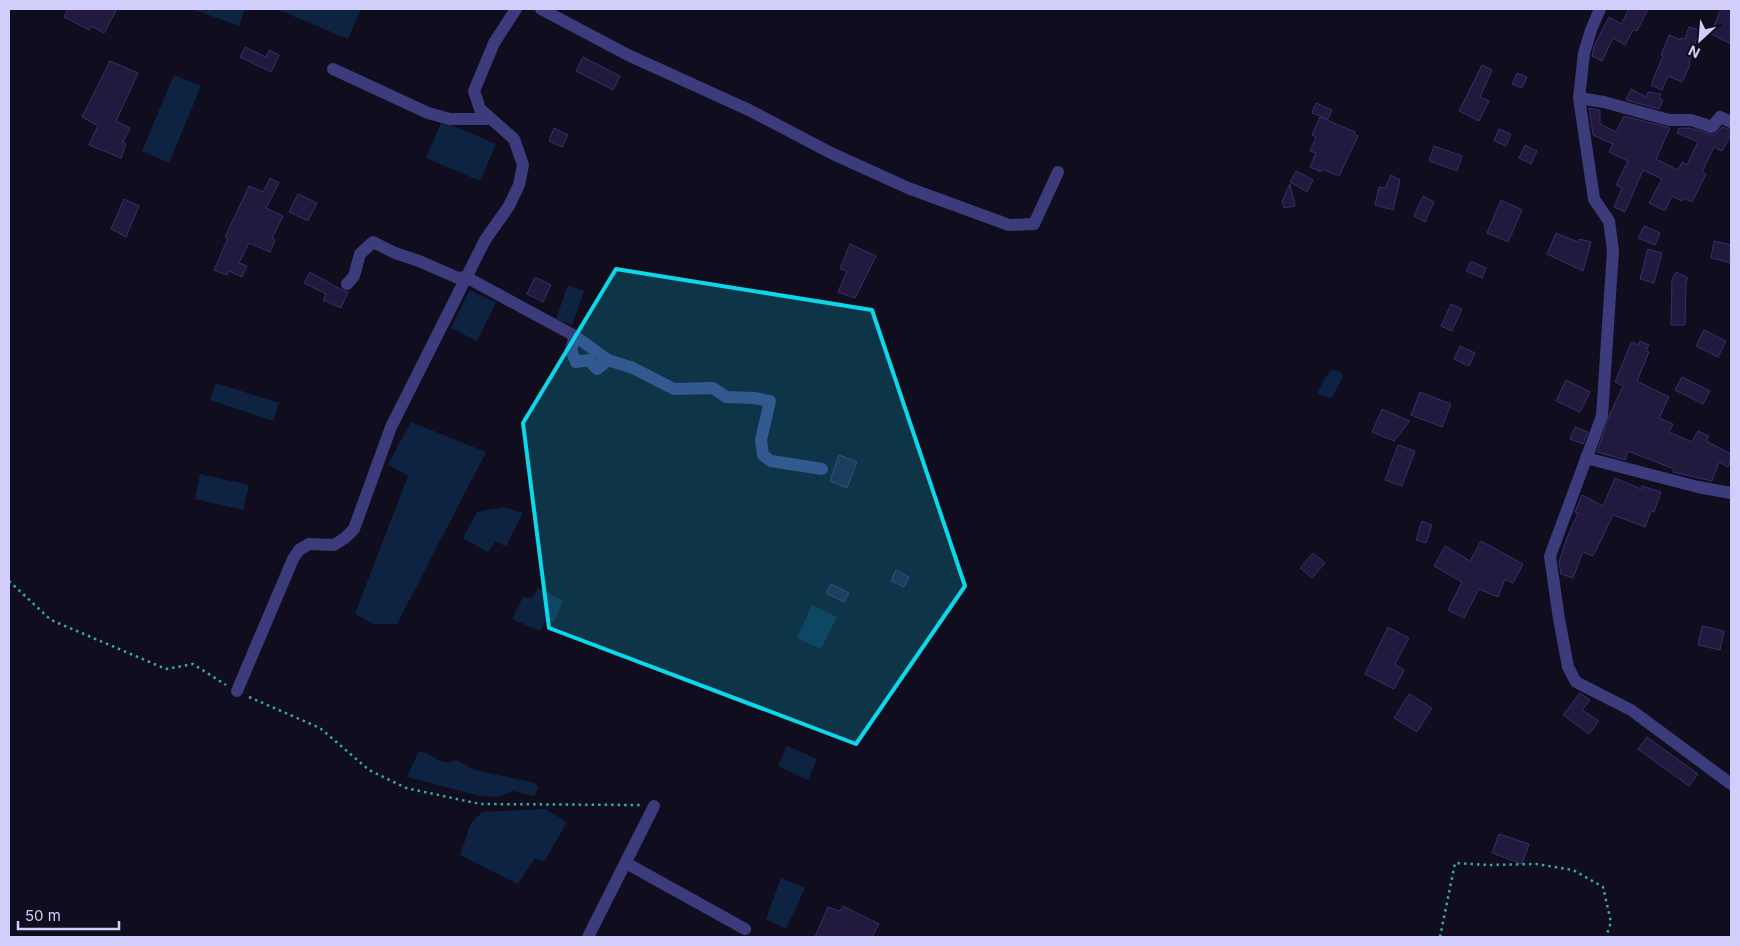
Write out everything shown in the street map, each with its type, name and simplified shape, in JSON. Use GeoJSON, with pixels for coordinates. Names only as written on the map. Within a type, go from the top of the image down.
{"type":"FeatureCollection","features":[{"type":"Feature","properties":{"kind":"street"},"geometry":{"type":"LineString","coordinates":[[236,691],[293,559],[300,550],[309,544],[334,545],[345,538],[354,528],[391,427],[485,240],[509,206],[519,185],[523,165],[514,139],[480,109],[474,91],[494,43],[516,9]]}},
{"type":"Feature","properties":{"kind":"street"},"geometry":{"type":"LineString","coordinates":[[541,9],[628,55],[749,110],[848,161],[908,188],[1009,225],[1034,224],[1058,172]]}},
{"type":"Feature","properties":{"kind":"street"},"geometry":{"type":"LineString","coordinates":[[1600,9],[1584,53],[1579,98],[1594,199],[1609,221],[1613,250],[1602,416],[1550,556],[1559,619],[1568,667],[1576,682],[1631,710],[1731,784]]}},
{"type":"Feature","properties":{"kind":"street"},"geometry":{"type":"LineString","coordinates":[[333,69],[428,113],[450,119],[490,119]]}},
{"type":"Feature","properties":{"kind":"street"},"geometry":{"type":"LineString","coordinates":[[1579,98],[1604,102],[1670,120],[1690,120],[1712,127],[1720,117],[1731,122]]}},
{"type":"Feature","properties":{"kind":"street"},"geometry":{"type":"LineString","coordinates":[[346,284],[354,276],[360,254],[373,242],[395,253],[458,278],[466,277],[575,336],[608,360],[633,368],[674,389],[713,388],[726,397],[754,398],[770,401],[761,440],[763,455],[771,461],[822,469]]}},
{"type":"Feature","properties":{"kind":"street"},"geometry":{"type":"LineString","coordinates":[[575,336],[571,350],[576,362],[589,360],[597,369],[608,360]]}},
{"type":"Feature","properties":{"kind":"street"},"geometry":{"type":"LineString","coordinates":[[1586,458],[1698,487],[1731,493]]}},
{"type":"Feature","properties":{"kind":"street"},"geometry":{"type":"LineString","coordinates":[[588,937],[654,806]]}},
{"type":"Feature","properties":{"kind":"street"},"geometry":{"type":"LineString","coordinates":[[626,863],[746,929]]}},
{"type":"Feature","properties":{"kind":"path"},"geometry":{"type":"LineString","coordinates":[[9,581],[51,620],[166,669],[193,664],[236,691],[320,728],[369,770],[406,788],[480,804],[654,806]]}},
{"type":"Feature","properties":{"kind":"path"},"geometry":{"type":"LineString","coordinates":[[1440,937],[1455,863],[1489,865],[1536,864],[1573,870],[1603,887],[1611,922],[1606,937]]}},
{"type":"Feature","properties":{"kind":"highlighted area"},"geometry":{"type":"Polygon","coordinates":[[[616,269],[872,310],[965,586],[856,744],[549,628],[523,423],[616,269]]]}},
{"type":"Feature","properties":{"kind":"water"},"geometry":{"type":"Polygon","coordinates":[[[195,9],[245,9],[239,26],[195,9]]]}},
{"type":"Feature","properties":{"kind":"water"},"geometry":{"type":"Polygon","coordinates":[[[276,9],[361,9],[348,39],[276,9]]]}},
{"type":"Feature","properties":{"kind":"water"},"geometry":{"type":"Polygon","coordinates":[[[174,75],[201,86],[169,163],[142,151],[174,75]]]}},
{"type":"Feature","properties":{"kind":"water"},"geometry":{"type":"Polygon","coordinates":[[[442,121],[496,144],[480,181],[426,158],[442,121]]]}},
{"type":"Feature","properties":{"kind":"water"},"geometry":{"type":"Polygon","coordinates":[[[568,285],[584,291],[572,325],[556,319],[568,285]]]}},
{"type":"Feature","properties":{"kind":"water"},"geometry":{"type":"Polygon","coordinates":[[[470,290],[496,303],[477,341],[451,328],[470,290]]]}},
{"type":"Feature","properties":{"kind":"water"},"geometry":{"type":"Polygon","coordinates":[[[1332,369],[1340,372],[1343,376],[1333,396],[1329,398],[1318,394],[1318,391],[1332,369]]]}},
{"type":"Feature","properties":{"kind":"water"},"geometry":{"type":"Polygon","coordinates":[[[216,383],[279,403],[273,421],[210,400],[216,383]]]}},
{"type":"Feature","properties":{"kind":"water"},"geometry":{"type":"Polygon","coordinates":[[[411,422],[486,452],[397,624],[374,624],[355,614],[408,476],[388,464],[411,422]]]}},
{"type":"Feature","properties":{"kind":"water"},"geometry":{"type":"Polygon","coordinates":[[[200,474],[249,485],[243,510],[195,499],[200,474]]]}},
{"type":"Feature","properties":{"kind":"water"},"geometry":{"type":"Polygon","coordinates":[[[503,507],[523,513],[506,546],[495,542],[488,552],[463,538],[477,512],[503,507]]]}},
{"type":"Feature","properties":{"kind":"water"},"geometry":{"type":"Polygon","coordinates":[[[538,588],[563,601],[554,622],[546,621],[540,631],[512,619],[523,597],[532,598],[538,588]]]}},
{"type":"Feature","properties":{"kind":"water"},"geometry":{"type":"Polygon","coordinates":[[[812,605],[837,617],[821,649],[797,638],[812,605]]]}},
{"type":"Feature","properties":{"kind":"water"},"geometry":{"type":"Polygon","coordinates":[[[787,746],[817,759],[808,780],[778,766],[787,746]]]}},
{"type":"Feature","properties":{"kind":"water"},"geometry":{"type":"Polygon","coordinates":[[[419,751],[442,761],[451,762],[456,760],[475,770],[535,783],[538,787],[536,794],[533,796],[513,791],[499,797],[480,796],[407,777],[419,751]]]}},
{"type":"Feature","properties":{"kind":"water"},"geometry":{"type":"Polygon","coordinates":[[[545,809],[567,822],[544,862],[535,858],[518,884],[460,855],[471,823],[482,812],[545,809]]]}},
{"type":"Feature","properties":{"kind":"water"},"geometry":{"type":"Polygon","coordinates":[[[781,878],[805,888],[786,929],[766,919],[781,878]]]}},
{"type":"Feature","properties":{"kind":"building"},"geometry":{"type":"Polygon","coordinates":[[[68,9],[117,9],[104,33],[91,26],[89,30],[64,17],[68,9]]]}},
{"type":"Feature","properties":{"kind":"building"},"geometry":{"type":"Polygon","coordinates":[[[1629,9],[1648,9],[1637,31],[1633,30],[1625,45],[1613,38],[1602,61],[1592,56],[1594,46],[1609,17],[1621,24],[1629,9]]]}},
{"type":"Feature","properties":{"kind":"building"},"geometry":{"type":"Polygon","coordinates":[[[1721,9],[1731,9],[1731,44],[1711,34],[1721,9]]]}},
{"type":"Feature","properties":{"kind":"building"},"geometry":{"type":"Polygon","coordinates":[[[1689,27],[1699,30],[1690,65],[1682,82],[1668,76],[1662,90],[1651,85],[1669,35],[1681,40],[1681,38],[1685,39],[1689,27]]]}},
{"type":"Feature","properties":{"kind":"building"},"geometry":{"type":"Polygon","coordinates":[[[245,47],[266,57],[269,50],[279,55],[271,72],[240,57],[245,47]]]}},
{"type":"Feature","properties":{"kind":"building"},"geometry":{"type":"Polygon","coordinates":[[[583,57],[620,76],[613,90],[576,71],[583,57]]]}},
{"type":"Feature","properties":{"kind":"building"},"geometry":{"type":"Polygon","coordinates":[[[110,61],[138,73],[116,121],[130,128],[123,142],[126,144],[121,158],[89,145],[98,126],[82,117],[110,61]]]}},
{"type":"Feature","properties":{"kind":"building"},"geometry":{"type":"Polygon","coordinates":[[[1482,65],[1492,70],[1480,97],[1489,101],[1479,121],[1459,111],[1482,65]]]}},
{"type":"Feature","properties":{"kind":"building"},"geometry":{"type":"Polygon","coordinates":[[[1517,73],[1527,77],[1522,88],[1512,84],[1517,73]]]}},
{"type":"Feature","properties":{"kind":"building"},"geometry":{"type":"Polygon","coordinates":[[[1631,89],[1646,97],[1648,92],[1661,94],[1659,98],[1663,100],[1659,109],[1626,100],[1631,89]]]}},
{"type":"Feature","properties":{"kind":"building"},"geometry":{"type":"Polygon","coordinates":[[[1316,103],[1332,110],[1328,119],[1312,113],[1316,103]]]}},
{"type":"Feature","properties":{"kind":"building"},"geometry":{"type":"Polygon","coordinates":[[[1589,108],[1600,110],[1600,124],[1616,132],[1624,116],[1670,128],[1656,159],[1678,170],[1682,162],[1687,165],[1698,142],[1677,133],[1679,128],[1690,128],[1714,135],[1722,127],[1731,130],[1731,135],[1722,151],[1714,147],[1702,172],[1706,174],[1692,202],[1683,198],[1682,201],[1672,196],[1665,211],[1649,203],[1662,179],[1643,170],[1625,212],[1614,207],[1622,188],[1616,185],[1628,161],[1609,152],[1613,144],[1593,135],[1589,108]]]}},
{"type":"Feature","properties":{"kind":"building"},"geometry":{"type":"Polygon","coordinates":[[[1320,117],[1355,132],[1354,134],[1358,136],[1339,176],[1322,169],[1321,172],[1310,167],[1316,153],[1310,151],[1316,137],[1312,135],[1320,117]]]}},
{"type":"Feature","properties":{"kind":"building"},"geometry":{"type":"Polygon","coordinates":[[[554,128],[568,135],[562,147],[549,141],[554,128]]]}},
{"type":"Feature","properties":{"kind":"building"},"geometry":{"type":"Polygon","coordinates":[[[1499,129],[1511,134],[1506,146],[1494,141],[1499,129]]]}},
{"type":"Feature","properties":{"kind":"building"},"geometry":{"type":"Polygon","coordinates":[[[1525,145],[1537,151],[1531,164],[1519,158],[1525,145]]]}},
{"type":"Feature","properties":{"kind":"building"},"geometry":{"type":"Polygon","coordinates":[[[1434,146],[1462,156],[1457,171],[1429,161],[1434,146]]]}},
{"type":"Feature","properties":{"kind":"building"},"geometry":{"type":"Polygon","coordinates":[[[1296,171],[1313,180],[1307,192],[1290,182],[1296,171]]]}},
{"type":"Feature","properties":{"kind":"building"},"geometry":{"type":"Polygon","coordinates":[[[1391,175],[1400,180],[1393,210],[1375,205],[1379,187],[1385,188],[1391,175]]]}},
{"type":"Feature","properties":{"kind":"building"},"geometry":{"type":"Polygon","coordinates":[[[270,178],[279,183],[266,208],[283,216],[272,238],[275,240],[270,252],[249,243],[239,263],[247,266],[242,277],[229,271],[227,275],[214,270],[228,238],[225,237],[249,186],[263,192],[270,178]]]}},
{"type":"Feature","properties":{"kind":"building"},"geometry":{"type":"Polygon","coordinates":[[[1290,184],[1295,206],[1284,208],[1282,201],[1290,184]]]}},
{"type":"Feature","properties":{"kind":"building"},"geometry":{"type":"Polygon","coordinates":[[[298,194],[317,203],[308,221],[289,212],[298,194]]]}},
{"type":"Feature","properties":{"kind":"building"},"geometry":{"type":"Polygon","coordinates":[[[1423,196],[1434,202],[1425,222],[1414,216],[1423,196]]]}},
{"type":"Feature","properties":{"kind":"building"},"geometry":{"type":"Polygon","coordinates":[[[124,199],[139,206],[126,237],[111,229],[124,199]]]}},
{"type":"Feature","properties":{"kind":"building"},"geometry":{"type":"Polygon","coordinates":[[[1501,200],[1522,210],[1508,242],[1487,233],[1501,200]]]}},
{"type":"Feature","properties":{"kind":"building"},"geometry":{"type":"Polygon","coordinates":[[[1644,226],[1660,233],[1655,245],[1638,238],[1644,226]]]}},
{"type":"Feature","properties":{"kind":"building"},"geometry":{"type":"Polygon","coordinates":[[[1556,233],[1578,242],[1579,239],[1591,242],[1583,271],[1547,254],[1556,233]]]}},
{"type":"Feature","properties":{"kind":"building"},"geometry":{"type":"Polygon","coordinates":[[[1714,241],[1731,245],[1731,263],[1711,258],[1714,241]]]}},
{"type":"Feature","properties":{"kind":"building"},"geometry":{"type":"Polygon","coordinates":[[[850,244],[876,256],[855,298],[838,292],[847,271],[840,269],[850,244]]]}},
{"type":"Feature","properties":{"kind":"building"},"geometry":{"type":"Polygon","coordinates":[[[1648,249],[1662,253],[1654,283],[1640,279],[1648,249]]]}},
{"type":"Feature","properties":{"kind":"building"},"geometry":{"type":"Polygon","coordinates":[[[1471,261],[1486,268],[1482,278],[1466,271],[1471,261]]]}},
{"type":"Feature","properties":{"kind":"building"},"geometry":{"type":"Polygon","coordinates":[[[310,272],[348,292],[341,308],[323,300],[326,294],[304,283],[310,272]]]}},
{"type":"Feature","properties":{"kind":"building"},"geometry":{"type":"Polygon","coordinates":[[[1676,272],[1688,278],[1686,282],[1685,325],[1671,325],[1672,279],[1676,272]]]}},
{"type":"Feature","properties":{"kind":"building"},"geometry":{"type":"Polygon","coordinates":[[[535,277],[551,285],[543,302],[527,294],[535,277]]]}},
{"type":"Feature","properties":{"kind":"building"},"geometry":{"type":"Polygon","coordinates":[[[1451,304],[1462,309],[1452,331],[1441,326],[1451,304]]]}},
{"type":"Feature","properties":{"kind":"building"},"geometry":{"type":"Polygon","coordinates":[[[1704,330],[1726,341],[1718,357],[1696,346],[1704,330]]]}},
{"type":"Feature","properties":{"kind":"building"},"geometry":{"type":"Polygon","coordinates":[[[1640,341],[1649,345],[1646,351],[1649,352],[1637,381],[1669,397],[1659,418],[1673,424],[1669,432],[1692,442],[1698,431],[1709,436],[1706,441],[1731,454],[1728,467],[1719,462],[1712,481],[1673,472],[1674,469],[1628,451],[1625,460],[1597,452],[1610,414],[1623,386],[1615,382],[1630,345],[1632,342],[1638,345],[1640,341]]]}},
{"type":"Feature","properties":{"kind":"building"},"geometry":{"type":"Polygon","coordinates":[[[1460,346],[1475,353],[1469,366],[1454,359],[1460,346]]]}},
{"type":"Feature","properties":{"kind":"building"},"geometry":{"type":"Polygon","coordinates":[[[1682,377],[1710,391],[1703,404],[1675,390],[1682,377]]]}},
{"type":"Feature","properties":{"kind":"building"},"geometry":{"type":"Polygon","coordinates":[[[1566,380],[1590,392],[1580,412],[1556,401],[1566,380]]]}},
{"type":"Feature","properties":{"kind":"building"},"geometry":{"type":"Polygon","coordinates":[[[1420,392],[1451,404],[1442,427],[1411,415],[1420,392]]]}},
{"type":"Feature","properties":{"kind":"building"},"geometry":{"type":"Polygon","coordinates":[[[1382,409],[1410,421],[1394,441],[1372,432],[1382,409]]]}},
{"type":"Feature","properties":{"kind":"building"},"geometry":{"type":"Polygon","coordinates":[[[1575,427],[1588,432],[1583,444],[1570,439],[1575,427]]]}},
{"type":"Feature","properties":{"kind":"building"},"geometry":{"type":"Polygon","coordinates":[[[1398,445],[1415,451],[1402,486],[1385,480],[1398,445]]]}},
{"type":"Feature","properties":{"kind":"building"},"geometry":{"type":"Polygon","coordinates":[[[839,455],[857,462],[847,488],[830,481],[839,455]]]}},
{"type":"Feature","properties":{"kind":"building"},"geometry":{"type":"Polygon","coordinates":[[[1615,478],[1641,489],[1642,486],[1661,492],[1654,512],[1651,511],[1645,527],[1613,515],[1593,556],[1583,552],[1573,578],[1561,574],[1559,562],[1578,513],[1575,512],[1582,495],[1603,506],[1615,478]]]}},
{"type":"Feature","properties":{"kind":"building"},"geometry":{"type":"Polygon","coordinates":[[[1422,521],[1432,525],[1426,543],[1416,540],[1422,521]]]}},
{"type":"Feature","properties":{"kind":"building"},"geometry":{"type":"Polygon","coordinates":[[[1481,541],[1523,564],[1513,583],[1505,579],[1498,597],[1479,589],[1464,618],[1448,610],[1462,582],[1434,566],[1445,546],[1470,561],[1481,541]]]}},
{"type":"Feature","properties":{"kind":"building"},"geometry":{"type":"Polygon","coordinates":[[[1313,553],[1325,563],[1312,578],[1300,568],[1313,553]]]}},
{"type":"Feature","properties":{"kind":"building"},"geometry":{"type":"Polygon","coordinates":[[[896,570],[909,577],[904,587],[891,581],[896,570]]]}},
{"type":"Feature","properties":{"kind":"building"},"geometry":{"type":"Polygon","coordinates":[[[831,584],[849,593],[844,602],[826,593],[831,584]]]}},
{"type":"Feature","properties":{"kind":"building"},"geometry":{"type":"Polygon","coordinates":[[[1702,626],[1724,631],[1720,650],[1698,645],[1702,626]]]}},
{"type":"Feature","properties":{"kind":"building"},"geometry":{"type":"Polygon","coordinates":[[[1388,627],[1409,638],[1395,664],[1404,670],[1394,689],[1365,674],[1388,627]]]}},
{"type":"Feature","properties":{"kind":"building"},"geometry":{"type":"Polygon","coordinates":[[[1580,693],[1590,700],[1582,710],[1599,721],[1589,734],[1563,715],[1580,693]]]}},
{"type":"Feature","properties":{"kind":"building"},"geometry":{"type":"Polygon","coordinates":[[[1409,694],[1432,708],[1417,732],[1394,718],[1409,694]]]}},
{"type":"Feature","properties":{"kind":"building"},"geometry":{"type":"Polygon","coordinates":[[[1647,737],[1698,774],[1689,786],[1638,749],[1647,737]]]}},
{"type":"Feature","properties":{"kind":"building"},"geometry":{"type":"Polygon","coordinates":[[[1499,834],[1529,844],[1522,864],[1492,853],[1499,834]]]}},
{"type":"Feature","properties":{"kind":"building"},"geometry":{"type":"Polygon","coordinates":[[[843,906],[879,924],[872,937],[815,937],[828,907],[840,911],[843,906]]]}}]}
